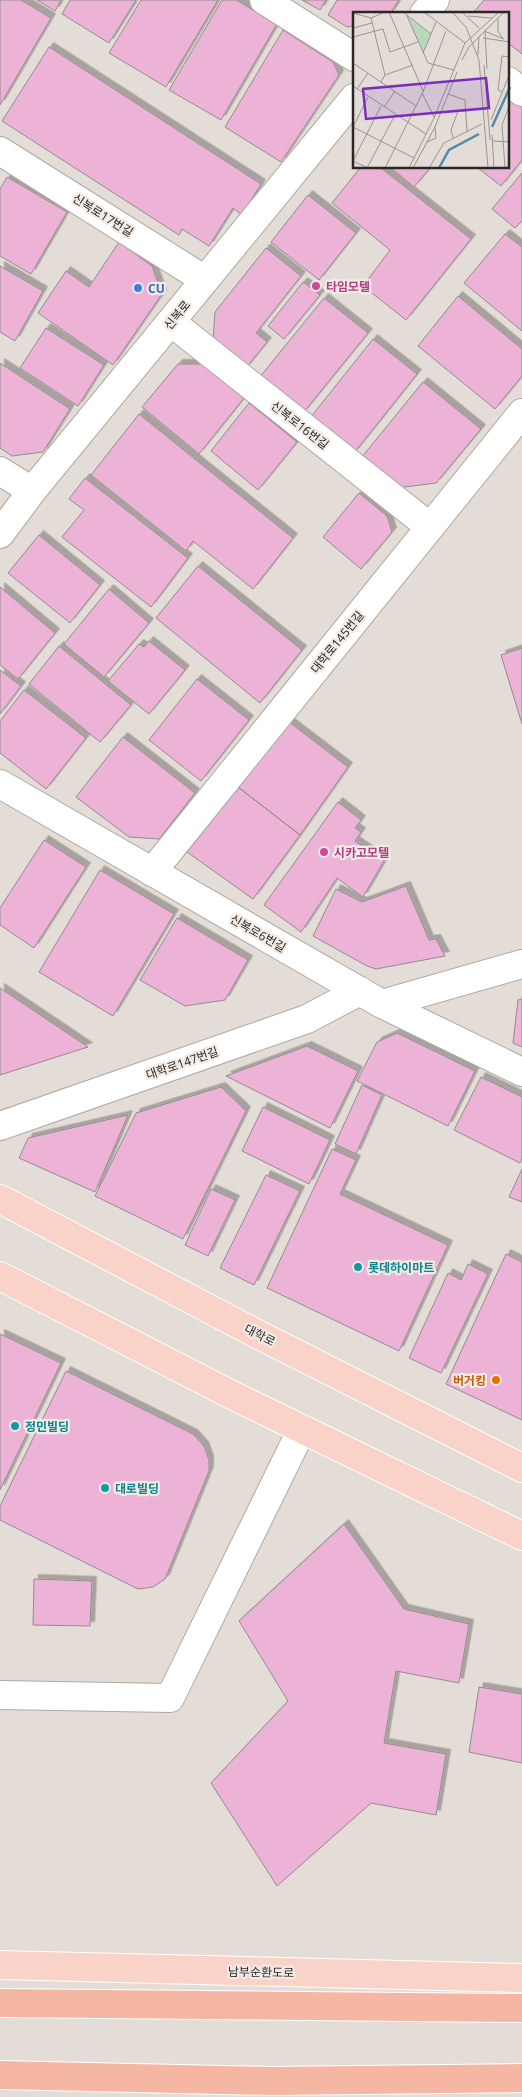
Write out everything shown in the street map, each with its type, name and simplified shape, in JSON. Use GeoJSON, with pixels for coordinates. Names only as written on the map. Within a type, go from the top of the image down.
{"type":"FeatureCollection","features":[{"type":"Feature","properties":{"kind":"highway"},"geometry":{"type":"LineString","coordinates":[[0,2004],[522,2008]]}},
{"type":"Feature","properties":{"kind":"highway"},"geometry":{"type":"LineString","coordinates":[[0,2075],[272,2081],[522,2078]]}},
{"type":"Feature","properties":{"kind":"main road","name":"대학로"},"geometry":{"type":"LineString","coordinates":[[0,1200],[224,1317],[522,1468]]}},
{"type":"Feature","properties":{"kind":"main road"},"geometry":{"type":"LineString","coordinates":[[0,1276],[302,1429],[522,1536]]}},
{"type":"Feature","properties":{"kind":"main road","name":"남부순환도로"},"geometry":{"type":"LineString","coordinates":[[0,1965],[522,1978]]}},
{"type":"Feature","properties":{"kind":"street"},"geometry":{"type":"LineString","coordinates":[[264,0],[353,56]]}},
{"type":"Feature","properties":{"kind":"street"},"geometry":{"type":"LineString","coordinates":[[510,83],[522,92]]}},
{"type":"Feature","properties":{"kind":"street","name":"신복로"},"geometry":{"type":"LineString","coordinates":[[0,534],[32,491],[353,99]]}},
{"type":"Feature","properties":{"kind":"street","name":"신복로17번길"},"geometry":{"type":"LineString","coordinates":[[0,151],[205,280]]}},
{"type":"Feature","properties":{"kind":"street","name":"신복로16번길"},"geometry":{"type":"LineString","coordinates":[[171,322],[430,527]]}},
{"type":"Feature","properties":{"kind":"street","name":"대학로145번길"},"geometry":{"type":"LineString","coordinates":[[152,872],[522,413]]}},
{"type":"Feature","properties":{"kind":"street"},"geometry":{"type":"LineString","coordinates":[[0,471],[32,491]]}},
{"type":"Feature","properties":{"kind":"street","name":"신복로6번길"},"geometry":{"type":"LineString","coordinates":[[0,784],[371,997],[522,1072]]}},
{"type":"Feature","properties":{"kind":"street","name":"대학로147번길"},"geometry":{"type":"LineString","coordinates":[[0,1126],[371,997],[522,964]]}},
{"type":"Feature","properties":{"kind":"street"},"geometry":{"type":"LineString","coordinates":[[0,1695],[170,1698],[302,1429]]}},
{"type":"Feature","properties":{"kind":"building"},"geometry":{"type":"Polygon","coordinates":[[[0,0],[21,0],[51,18],[0,105],[0,0]]]}},
{"type":"Feature","properties":{"kind":"building"},"geometry":{"type":"Polygon","coordinates":[[[37,0],[61,0],[55,11],[37,0]]]}},
{"type":"Feature","properties":{"kind":"building"},"geometry":{"type":"Polygon","coordinates":[[[70,0],[136,0],[109,43],[62,14],[70,0]]]}},
{"type":"Feature","properties":{"kind":"building"},"geometry":{"type":"Polygon","coordinates":[[[141,0],[218,0],[166,87],[109,53],[141,0]]]}},
{"type":"Feature","properties":{"kind":"building"},"geometry":{"type":"Polygon","coordinates":[[[222,0],[236,0],[277,24],[221,120],[169,90],[222,0]]]}},
{"type":"Feature","properties":{"kind":"building"},"geometry":{"type":"Polygon","coordinates":[[[302,0],[326,0],[320,10],[302,0]]]}},
{"type":"Feature","properties":{"kind":"building"},"geometry":{"type":"Polygon","coordinates":[[[337,0],[399,0],[391,12],[353,12],[353,26],[347,27],[328,15],[337,0]]]}},
{"type":"Feature","properties":{"kind":"building"},"geometry":{"type":"Polygon","coordinates":[[[484,0],[522,0],[522,54],[510,45],[510,12],[474,12],[484,0]]]}},
{"type":"Feature","properties":{"kind":"building"},"geometry":{"type":"Polygon","coordinates":[[[283,30],[333,62],[339,75],[281,162],[225,127],[283,30]]]}},
{"type":"Feature","properties":{"kind":"building"},"geometry":{"type":"Polygon","coordinates":[[[49,47],[261,184],[242,215],[233,208],[209,246],[182,229],[179,235],[2,121],[49,47]]]}},
{"type":"Feature","properties":{"kind":"building"},"geometry":{"type":"Polygon","coordinates":[[[510,97],[522,106],[522,160],[501,186],[479,169],[510,169],[510,97]]]}},
{"type":"Feature","properties":{"kind":"building"},"geometry":{"type":"Polygon","coordinates":[[[359,169],[382,169],[471,239],[406,320],[363,286],[390,250],[332,203],[359,169]]]}},
{"type":"Feature","properties":{"kind":"building"},"geometry":{"type":"Polygon","coordinates":[[[392,169],[429,169],[414,187],[392,169]]]}},
{"type":"Feature","properties":{"kind":"building"},"geometry":{"type":"Polygon","coordinates":[[[522,173],[522,221],[515,228],[492,209],[522,173]]]}},
{"type":"Feature","properties":{"kind":"building"},"geometry":{"type":"Polygon","coordinates":[[[7,177],[67,212],[31,274],[0,256],[0,189],[7,177]]]}},
{"type":"Feature","properties":{"kind":"building"},"geometry":{"type":"Polygon","coordinates":[[[308,195],[356,233],[319,280],[271,242],[308,195]]]}},
{"type":"Feature","properties":{"kind":"building"},"geometry":{"type":"Polygon","coordinates":[[[505,234],[522,247],[522,331],[464,283],[505,234]]]}},
{"type":"Feature","properties":{"kind":"building"},"geometry":{"type":"Polygon","coordinates":[[[119,242],[152,266],[162,294],[113,365],[38,313],[66,271],[89,287],[119,242]]]}},
{"type":"Feature","properties":{"kind":"building"},"geometry":{"type":"Polygon","coordinates":[[[266,248],[301,276],[256,333],[267,342],[246,368],[213,341],[215,312],[266,248]]]}},
{"type":"Feature","properties":{"kind":"building"},"geometry":{"type":"Polygon","coordinates":[[[0,266],[43,291],[15,341],[0,332],[0,266]]]}},
{"type":"Feature","properties":{"kind":"building"},"geometry":{"type":"Polygon","coordinates":[[[303,282],[320,295],[284,339],[268,326],[303,282]]]}},
{"type":"Feature","properties":{"kind":"building"},"geometry":{"type":"Polygon","coordinates":[[[458,296],[522,349],[522,376],[495,409],[418,346],[458,296]]]}},
{"type":"Feature","properties":{"kind":"building"},"geometry":{"type":"Polygon","coordinates":[[[324,298],[368,333],[303,413],[259,378],[324,298]]]}},
{"type":"Feature","properties":{"kind":"building"},"geometry":{"type":"Polygon","coordinates":[[[46,328],[104,365],[78,406],[20,368],[46,328]]]}},
{"type":"Feature","properties":{"kind":"building"},"geometry":{"type":"Polygon","coordinates":[[[373,339],[417,374],[354,453],[310,418],[373,339]]]}},
{"type":"Feature","properties":{"kind":"building"},"geometry":{"type":"Polygon","coordinates":[[[0,363],[70,409],[43,452],[12,456],[0,448],[0,363]]]}},
{"type":"Feature","properties":{"kind":"building"},"geometry":{"type":"Polygon","coordinates":[[[178,364],[202,364],[244,398],[199,454],[142,407],[178,364]]]}},
{"type":"Feature","properties":{"kind":"building"},"geometry":{"type":"Polygon","coordinates":[[[423,382],[481,429],[436,483],[397,488],[361,458],[423,382]]]}},
{"type":"Feature","properties":{"kind":"building"},"geometry":{"type":"Polygon","coordinates":[[[249,403],[297,442],[258,490],[211,451],[249,403]]]}},
{"type":"Feature","properties":{"kind":"building"},"geometry":{"type":"Polygon","coordinates":[[[139,414],[293,538],[253,589],[193,541],[186,551],[91,475],[139,414]]]}},
{"type":"Feature","properties":{"kind":"building"},"geometry":{"type":"Polygon","coordinates":[[[85,478],[188,558],[151,607],[62,537],[84,510],[69,499],[85,478]]]}},
{"type":"Feature","properties":{"kind":"building"},"geometry":{"type":"Polygon","coordinates":[[[359,493],[387,516],[392,532],[361,569],[323,537],[359,493]]]}},
{"type":"Feature","properties":{"kind":"building"},"geometry":{"type":"Polygon","coordinates":[[[39,535],[100,585],[70,623],[8,573],[39,535]]]}},
{"type":"Feature","properties":{"kind":"building"},"geometry":{"type":"Polygon","coordinates":[[[198,566],[302,650],[260,703],[156,618],[198,566]]]}},
{"type":"Feature","properties":{"kind":"building"},"geometry":{"type":"Polygon","coordinates":[[[0,587],[55,633],[18,679],[0,665],[0,587]]]}},
{"type":"Feature","properties":{"kind":"building"},"geometry":{"type":"Polygon","coordinates":[[[109,589],[149,623],[104,677],[64,644],[109,589]]]}},
{"type":"Feature","properties":{"kind":"building"},"geometry":{"type":"Polygon","coordinates":[[[149,641],[185,670],[149,714],[108,681],[139,644],[144,647],[149,641]]]}},
{"type":"Feature","properties":{"kind":"building"},"geometry":{"type":"Polygon","coordinates":[[[59,646],[131,705],[100,742],[29,684],[59,646]]]}},
{"type":"Feature","properties":{"kind":"building"},"geometry":{"type":"Polygon","coordinates":[[[522,648],[522,724],[501,655],[522,648]]]}},
{"type":"Feature","properties":{"kind":"building"},"geometry":{"type":"Polygon","coordinates":[[[0,670],[21,686],[0,714],[0,670]]]}},
{"type":"Feature","properties":{"kind":"building"},"geometry":{"type":"Polygon","coordinates":[[[197,679],[249,720],[201,781],[149,740],[197,679]]]}},
{"type":"Feature","properties":{"kind":"building"},"geometry":{"type":"Polygon","coordinates":[[[24,690],[86,738],[46,789],[0,753],[0,721],[24,690]]]}},
{"type":"Feature","properties":{"kind":"building"},"geometry":{"type":"Polygon","coordinates":[[[289,722],[348,767],[300,835],[238,787],[289,722]]]}},
{"type":"Feature","properties":{"kind":"building"},"geometry":{"type":"Polygon","coordinates":[[[123,737],[195,793],[159,839],[129,837],[76,797],[123,737]]]}},
{"type":"Feature","properties":{"kind":"building"},"geometry":{"type":"Polygon","coordinates":[[[238,787],[300,835],[253,899],[187,852],[238,787]]]}},
{"type":"Feature","properties":{"kind":"building"},"geometry":{"type":"Polygon","coordinates":[[[338,802],[361,820],[355,828],[361,832],[355,841],[384,861],[363,897],[337,878],[301,932],[264,905],[338,802]]]}},
{"type":"Feature","properties":{"kind":"building"},"geometry":{"type":"Polygon","coordinates":[[[44,840],[86,867],[34,948],[0,925],[0,908],[44,840]]]}},
{"type":"Feature","properties":{"kind":"building"},"geometry":{"type":"Polygon","coordinates":[[[100,870],[174,914],[113,1016],[39,972],[100,870]]]}},
{"type":"Feature","properties":{"kind":"building"},"geometry":{"type":"Polygon","coordinates":[[[406,886],[429,940],[436,939],[445,956],[376,969],[367,966],[313,936],[336,889],[362,902],[406,886]]]}},
{"type":"Feature","properties":{"kind":"building"},"geometry":{"type":"Polygon","coordinates":[[[177,918],[248,960],[225,1000],[185,1006],[140,980],[177,918]]]}},
{"type":"Feature","properties":{"kind":"building"},"geometry":{"type":"Polygon","coordinates":[[[0,988],[88,1047],[0,1075],[0,988]]]}},
{"type":"Feature","properties":{"kind":"building"},"geometry":{"type":"Polygon","coordinates":[[[522,999],[522,1047],[513,1043],[518,1000],[522,999]]]}},
{"type":"Feature","properties":{"kind":"building"},"geometry":{"type":"Polygon","coordinates":[[[397,1033],[475,1071],[448,1126],[357,1081],[377,1042],[397,1033]]]}},
{"type":"Feature","properties":{"kind":"building"},"geometry":{"type":"Polygon","coordinates":[[[307,1046],[358,1071],[330,1128],[226,1076],[307,1046]]]}},
{"type":"Feature","properties":{"kind":"building"},"geometry":{"type":"Polygon","coordinates":[[[481,1077],[522,1097],[522,1159],[520,1163],[454,1130],[481,1077]]]}},
{"type":"Feature","properties":{"kind":"building"},"geometry":{"type":"Polygon","coordinates":[[[362,1085],[382,1095],[356,1154],[335,1144],[362,1085]]]}},
{"type":"Feature","properties":{"kind":"building"},"geometry":{"type":"Polygon","coordinates":[[[221,1087],[246,1111],[183,1239],[95,1196],[136,1113],[221,1087]]]}},
{"type":"Feature","properties":{"kind":"building"},"geometry":{"type":"Polygon","coordinates":[[[263,1107],[330,1140],[309,1184],[242,1151],[263,1107]]]}},
{"type":"Feature","properties":{"kind":"building"},"geometry":{"type":"Polygon","coordinates":[[[128,1115],[95,1192],[19,1158],[28,1138],[128,1115]]]}},
{"type":"Feature","properties":{"kind":"building","name":"롯데하이마트"},"geometry":{"type":"Polygon","coordinates":[[[332,1149],[356,1160],[340,1194],[448,1245],[399,1351],[267,1288],[332,1149]]]}},
{"type":"Feature","properties":{"kind":"building"},"geometry":{"type":"Polygon","coordinates":[[[522,1169],[522,1202],[509,1197],[522,1169]]]}},
{"type":"Feature","properties":{"kind":"building"},"geometry":{"type":"Polygon","coordinates":[[[266,1175],[300,1191],[254,1285],[220,1268],[266,1175]]]}},
{"type":"Feature","properties":{"kind":"building"},"geometry":{"type":"Polygon","coordinates":[[[211,1189],[235,1200],[208,1256],[185,1245],[211,1189]]]}},
{"type":"Feature","properties":{"kind":"building"},"geometry":{"type":"Polygon","coordinates":[[[506,1254],[522,1262],[522,1420],[446,1384],[506,1254]]]}},
{"type":"Feature","properties":{"kind":"building"},"geometry":{"type":"Polygon","coordinates":[[[468,1264],[488,1274],[441,1373],[409,1358],[448,1273],[461,1280],[468,1264]]]}},
{"type":"Feature","properties":{"kind":"building","name":"정민빌딩"},"geometry":{"type":"Polygon","coordinates":[[[0,1334],[61,1363],[0,1490],[0,1334]]]}},
{"type":"Feature","properties":{"kind":"building","name":"대로빌딩"},"geometry":{"type":"Polygon","coordinates":[[[66,1371],[193,1434],[204,1446],[209,1460],[209,1471],[165,1579],[153,1587],[138,1589],[0,1520],[0,1506],[66,1371]]]}},
{"type":"Feature","properties":{"kind":"building"},"geometry":{"type":"Polygon","coordinates":[[[344,1524],[404,1609],[469,1624],[459,1683],[396,1671],[384,1743],[446,1754],[436,1815],[371,1803],[277,1886],[211,1783],[288,1701],[239,1621],[344,1524]]]}},
{"type":"Feature","properties":{"kind":"building"},"geometry":{"type":"Polygon","coordinates":[[[34,1579],[92,1581],[90,1626],[33,1625],[34,1579]]]}},
{"type":"Feature","properties":{"kind":"building"},"geometry":{"type":"Polygon","coordinates":[[[479,1687],[522,1694],[522,1763],[469,1752],[479,1687]]]}},
{"type":"Feature","properties":{"kind":"place","name":"타임모텔"},"geometry":{"type":"Point","coordinates":[316,286]}},
{"type":"Feature","properties":{"kind":"place","name":"CU"},"geometry":{"type":"Point","coordinates":[138,288]}},
{"type":"Feature","properties":{"kind":"place","name":"시카고모텔"},"geometry":{"type":"Point","coordinates":[324,852]}},
{"type":"Feature","properties":{"kind":"place","name":"롯데하이마트"},"geometry":{"type":"Point","coordinates":[358,1267]}},
{"type":"Feature","properties":{"kind":"place","name":"버거킹"},"geometry":{"type":"Point","coordinates":[496,1380]}},
{"type":"Feature","properties":{"kind":"place","name":"정민빌딩"},"geometry":{"type":"Point","coordinates":[15,1426]}},
{"type":"Feature","properties":{"kind":"place","name":"대로빌딩"},"geometry":{"type":"Point","coordinates":[105,1488]}}]}
